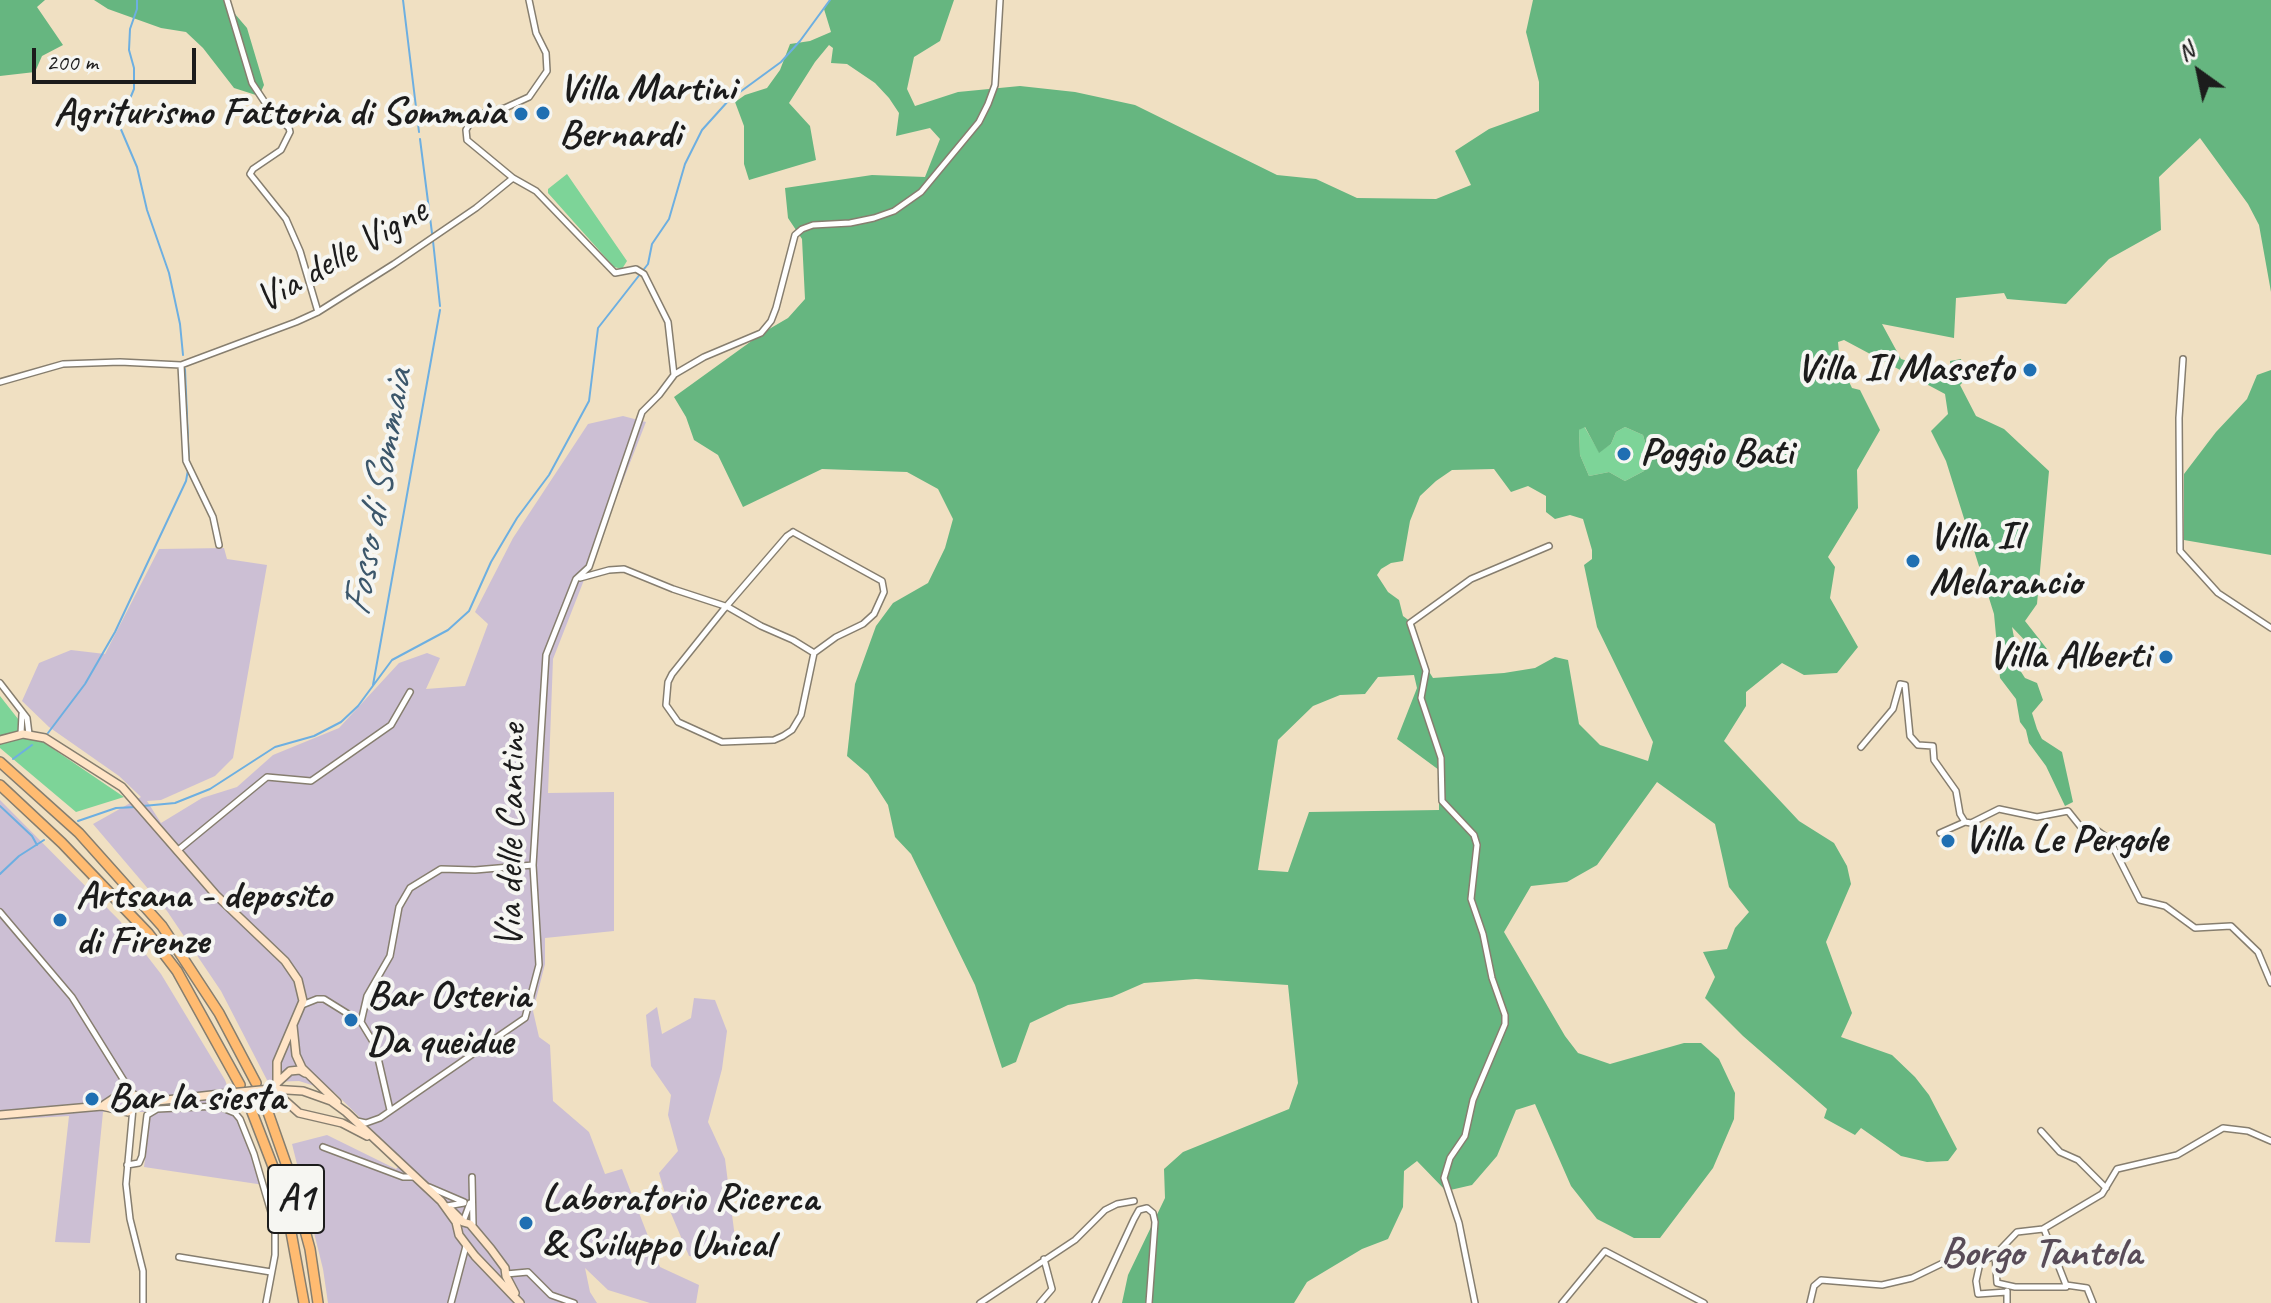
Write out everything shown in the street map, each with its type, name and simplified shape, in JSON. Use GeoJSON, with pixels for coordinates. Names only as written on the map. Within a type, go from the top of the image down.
{"type":"FeatureCollection","features":[{"type":"Feature","properties":{"kind":"highway"},"geometry":{"type":"LineString","coordinates":[[0,762],[79,833],[162,926],[219,1013],[256,1083]]}},
{"type":"Feature","properties":{"kind":"highway"},"geometry":{"type":"LineString","coordinates":[[0,785],[127,910],[177,971],[240,1085]]}},
{"type":"Feature","properties":{"kind":"highway","name":"A1"},"geometry":{"type":"LineString","coordinates":[[263,1098],[290,1175],[310,1249],[318,1303]]}},
{"type":"Feature","properties":{"kind":"highway","name":"A1"},"geometry":{"type":"LineString","coordinates":[[247,1099],[277,1177],[304,1303]]}},
{"type":"Feature","properties":{"kind":"main road"},"geometry":{"type":"LineString","coordinates":[[0,740],[25,734],[51,742],[112,780],[131,796],[216,895],[285,961],[298,980],[303,995],[302,1005],[277,1062],[274,1086]]}},
{"type":"Feature","properties":{"kind":"main road"},"geometry":{"type":"LineString","coordinates":[[293,1024],[296,1055],[307,1074]]}},
{"type":"Feature","properties":{"kind":"main road"},"geometry":{"type":"LineString","coordinates":[[274,1086],[290,1071],[300,1070],[307,1074],[445,1205],[460,1225],[466,1243],[475,1256],[519,1302]]}},
{"type":"Feature","properties":{"kind":"main road"},"geometry":{"type":"LineString","coordinates":[[0,1115],[102,1106],[128,1112],[148,1102],[274,1086],[303,1091],[331,1101],[352,1117]]}},
{"type":"Feature","properties":{"kind":"main road"},"geometry":{"type":"LineString","coordinates":[[102,1106],[115,1099],[121,1091],[148,1102]]}},
{"type":"Feature","properties":{"kind":"main road"},"geometry":{"type":"LineString","coordinates":[[133,1094],[134,1107]]}},
{"type":"Feature","properties":{"kind":"main road"},"geometry":{"type":"LineString","coordinates":[[280,1096],[299,1113],[342,1123],[375,1140]]}},
{"type":"Feature","properties":{"kind":"main road"},"geometry":{"type":"LineString","coordinates":[[115,1099],[119,1110]]}},
{"type":"Feature","properties":{"kind":"main road"},"geometry":{"type":"LineString","coordinates":[[460,1225],[469,1223],[505,1268],[519,1302]]}},
{"type":"Feature","properties":{"kind":"main road"},"geometry":{"type":"LineString","coordinates":[[493,1277],[501,1278],[505,1273]]}},
{"type":"Feature","properties":{"kind":"street"},"geometry":{"type":"LineString","coordinates":[[227,0],[252,83],[290,132],[281,150],[250,174],[286,219],[300,251],[318,312]]}},
{"type":"Feature","properties":{"kind":"street"},"geometry":{"type":"LineString","coordinates":[[529,0],[536,33],[548,62],[543,80],[529,97],[505,108],[480,114],[471,121],[466,130],[467,140],[555,208],[615,273],[638,269],[644,274],[668,322],[674,375],[704,357],[761,333],[776,308],[795,235],[802,229],[874,218],[894,211],[921,192],[979,122],[988,104],[995,85],[1000,0]]}},
{"type":"Feature","properties":{"kind":"street","name":"Via delle Vigne"},"geometry":{"type":"LineString","coordinates":[[0,382],[63,364],[120,362],[181,365],[228,349],[318,312],[456,222],[513,178]]}},
{"type":"Feature","properties":{"kind":"street"},"geometry":{"type":"LineString","coordinates":[[2183,359],[2179,418],[2180,551],[2218,593],[2271,628]]}},
{"type":"Feature","properties":{"kind":"street"},"geometry":{"type":"LineString","coordinates":[[181,365],[186,461],[213,517],[219,545]]}},
{"type":"Feature","properties":{"kind":"street","name":"Via delle Cantine"},"geometry":{"type":"LineString","coordinates":[[380,1118],[525,1018],[539,965],[533,865],[546,655],[576,579],[589,567],[642,412],[674,375]]}},
{"type":"Feature","properties":{"kind":"street"},"geometry":{"type":"LineString","coordinates":[[793,532],[882,581],[884,592],[874,614],[863,624],[836,637],[814,653],[801,715],[792,730],[774,740],[722,742],[678,722],[666,705],[668,682],[681,662],[767,558],[793,532]]}},
{"type":"Feature","properties":{"kind":"street"},"geometry":{"type":"LineString","coordinates":[[1475,1303],[1459,1223],[1444,1178],[1450,1158],[1465,1136],[1473,1100],[1505,1024],[1505,1015],[1471,899],[1477,845],[1474,835],[1442,801],[1441,758],[1421,698],[1426,671],[1410,623],[1471,579],[1549,546]]}},
{"type":"Feature","properties":{"kind":"street"},"geometry":{"type":"LineString","coordinates":[[576,579],[593,573],[624,569],[728,607],[814,653]]}},
{"type":"Feature","properties":{"kind":"street"},"geometry":{"type":"LineString","coordinates":[[0,683],[21,710],[25,734]]}},
{"type":"Feature","properties":{"kind":"street"},"geometry":{"type":"LineString","coordinates":[[1861,747],[1890,714],[1900,684],[1904,684],[1910,736],[1918,745],[1933,746],[1934,760],[1956,791],[1960,814],[1965,822]]}},
{"type":"Feature","properties":{"kind":"street"},"geometry":{"type":"LineString","coordinates":[[177,851],[267,777],[311,781],[391,725],[410,692]]}},
{"type":"Feature","properties":{"kind":"street"},"geometry":{"type":"LineString","coordinates":[[1940,833],[1965,822],[1971,823],[1999,809],[2037,817],[2068,811],[2080,826],[2095,829],[2109,839],[2140,900],[2168,907],[2199,929],[2231,926],[2258,952],[2271,983]]}},
{"type":"Feature","properties":{"kind":"street"},"geometry":{"type":"LineString","coordinates":[[361,1022],[367,996],[390,956],[399,907],[410,888],[441,869],[475,870],[533,865]]}},
{"type":"Feature","properties":{"kind":"street"},"geometry":{"type":"LineString","coordinates":[[0,912],[72,997],[133,1094]]}},
{"type":"Feature","properties":{"kind":"street"},"geometry":{"type":"LineString","coordinates":[[302,1005],[324,999],[361,1022],[375,1045],[390,1110]]}},
{"type":"Feature","properties":{"kind":"street"},"geometry":{"type":"LineString","coordinates":[[127,1165],[139,1163],[147,1115],[157,1109],[218,1106],[235,1113],[246,1133],[273,1213],[276,1236],[266,1303]]}},
{"type":"Feature","properties":{"kind":"street"},"geometry":{"type":"LineString","coordinates":[[134,1107],[127,1165],[127,1202],[143,1271],[143,1303]]}},
{"type":"Feature","properties":{"kind":"street"},"geometry":{"type":"LineString","coordinates":[[119,1110],[130,1126]]}},
{"type":"Feature","properties":{"kind":"street"},"geometry":{"type":"LineString","coordinates":[[352,1117],[369,1122],[380,1118]]}},
{"type":"Feature","properties":{"kind":"street"},"geometry":{"type":"LineString","coordinates":[[375,1140],[373,1129],[380,1118]]}},
{"type":"Feature","properties":{"kind":"street"},"geometry":{"type":"LineString","coordinates":[[1810,1303],[1812,1290],[1821,1280],[1882,1285],[1912,1278],[1945,1262],[1980,1263],[1995,1255],[2017,1232],[2043,1229],[2089,1203],[2106,1188],[2117,1169],[2177,1155],[2223,1128],[2248,1131],[2271,1141]]}},
{"type":"Feature","properties":{"kind":"street"},"geometry":{"type":"LineString","coordinates":[[2041,1131],[2060,1152],[2078,1160],[2106,1188]]}},
{"type":"Feature","properties":{"kind":"street"},"geometry":{"type":"LineString","coordinates":[[323,1147],[403,1177],[417,1177]]}},
{"type":"Feature","properties":{"kind":"street"},"geometry":{"type":"LineString","coordinates":[[472,1177],[471,1220],[477,1232]]}},
{"type":"Feature","properties":{"kind":"street"},"geometry":{"type":"LineString","coordinates":[[426,1186],[464,1202]]}},
{"type":"Feature","properties":{"kind":"street"},"geometry":{"type":"LineString","coordinates":[[445,1205],[472,1198]]}},
{"type":"Feature","properties":{"kind":"street"},"geometry":{"type":"LineString","coordinates":[[460,1225],[472,1198]]}},
{"type":"Feature","properties":{"kind":"street"},"geometry":{"type":"LineString","coordinates":[[980,1303],[1075,1240],[1111,1206],[1134,1201]]}},
{"type":"Feature","properties":{"kind":"street"},"geometry":{"type":"LineString","coordinates":[[1095,1303],[1134,1219],[1139,1210],[1147,1208],[1153,1213],[1155,1222],[1149,1303]]}},
{"type":"Feature","properties":{"kind":"street"},"geometry":{"type":"LineString","coordinates":[[2043,1229],[2067,1287]]}},
{"type":"Feature","properties":{"kind":"street"},"geometry":{"type":"LineString","coordinates":[[451,1303],[466,1243]]}},
{"type":"Feature","properties":{"kind":"street"},"geometry":{"type":"LineString","coordinates":[[1562,1303],[1605,1251],[1704,1303]]}},
{"type":"Feature","properties":{"kind":"street"},"geometry":{"type":"LineString","coordinates":[[1995,1255],[1997,1283],[2007,1289]]}},
{"type":"Feature","properties":{"kind":"street"},"geometry":{"type":"LineString","coordinates":[[462,1260],[475,1256]]}},
{"type":"Feature","properties":{"kind":"street"},"geometry":{"type":"LineString","coordinates":[[179,1257],[271,1272]]}},
{"type":"Feature","properties":{"kind":"street"},"geometry":{"type":"LineString","coordinates":[[1040,1303],[1052,1289],[1044,1259]]}},
{"type":"Feature","properties":{"kind":"street"},"geometry":{"type":"LineString","coordinates":[[1980,1263],[1976,1281],[1978,1294],[2007,1289],[2087,1288],[2093,1303]]}},
{"type":"Feature","properties":{"kind":"street"},"geometry":{"type":"LineString","coordinates":[[505,1273],[528,1272],[551,1295],[574,1303]]}},
{"type":"Feature","properties":{"kind":"street"},"geometry":{"type":"LineString","coordinates":[[514,1291],[516,1273]]}},
{"type":"Feature","properties":{"kind":"street"},"geometry":{"type":"LineString","coordinates":[[2007,1289],[2007,1303]]}},
{"type":"Feature","properties":{"kind":"shaded area"},"geometry":{"type":"Polygon","coordinates":[[[623,416],[646,422],[553,659],[548,793],[614,792],[614,931],[545,938],[545,964],[533,1011],[539,1037],[550,1045],[553,1101],[589,1132],[605,1174],[622,1169],[660,1267],[699,1285],[696,1303],[650,1303],[608,1290],[585,1268],[590,1292],[597,1303],[328,1303],[323,1269],[292,1144],[327,1135],[396,1169],[404,1161],[334,1092],[299,1081],[268,1082],[221,991],[167,911],[93,824],[141,797],[119,776],[49,727],[22,701],[39,663],[71,650],[105,654],[159,549],[224,548],[227,559],[267,565],[233,758],[215,776],[161,800],[147,801],[161,823],[202,798],[237,787],[273,755],[339,728],[399,663],[427,653],[440,658],[426,689],[465,686],[488,624],[475,612],[513,538],[588,424],[623,416]]]}},
{"type":"Feature","properties":{"kind":"shaded area"},"geometry":{"type":"Polygon","coordinates":[[[0,800],[120,921],[161,974],[225,1080],[264,1185],[144,1167],[151,1112],[103,1112],[90,1243],[55,1242],[69,1116],[0,1120],[0,800]]]}},
{"type":"Feature","properties":{"kind":"shaded area"},"geometry":{"type":"Polygon","coordinates":[[[694,998],[715,1000],[727,1031],[722,1069],[708,1122],[725,1159],[735,1238],[706,1258],[689,1256],[670,1211],[659,1173],[678,1151],[668,1115],[671,1095],[651,1066],[646,1015],[657,1007],[662,1034],[691,1018],[694,998]]]}},
{"type":"Feature","properties":{"kind":"green space"},"geometry":{"type":"Polygon","coordinates":[[[0,0],[45,0],[37,7],[63,45],[42,56],[35,72],[0,76],[0,0]]]}},
{"type":"Feature","properties":{"kind":"green space"},"geometry":{"type":"Polygon","coordinates":[[[94,0],[223,0],[247,28],[264,85],[259,96],[234,88],[203,48],[186,32],[161,28],[108,9],[94,0]]]}},
{"type":"Feature","properties":{"kind":"green space"},"geometry":{"type":"Polygon","coordinates":[[[830,0],[954,0],[940,41],[914,57],[907,89],[915,106],[958,92],[1020,86],[1075,92],[1135,105],[1277,175],[1316,179],[1357,198],[1436,199],[1471,185],[1455,151],[1489,129],[1539,111],[1539,82],[1526,32],[1533,0],[2271,0],[2271,292],[2259,225],[2248,204],[2200,138],[2159,177],[2161,230],[2109,259],[2066,304],[2007,299],[2004,293],[1956,298],[1954,338],[1882,324],[1901,359],[1951,375],[1950,361],[1961,359],[1965,380],[1960,385],[1976,416],[2004,429],[2049,471],[2037,604],[2025,621],[2047,649],[2033,649],[2012,627],[2017,653],[2014,661],[2025,678],[2037,683],[2043,700],[2032,713],[2042,739],[2062,752],[2073,802],[2065,806],[2046,766],[2029,743],[2020,722],[2016,699],[2000,678],[1994,614],[1946,461],[1931,431],[1948,414],[1945,394],[1844,340],[1838,342],[1840,363],[1852,388],[1860,390],[1880,430],[1857,470],[1858,508],[1828,557],[1835,567],[1830,598],[1858,647],[1837,673],[1804,675],[1782,663],[1746,692],[1746,706],[1724,741],[1799,821],[1834,843],[1847,866],[1851,884],[1826,942],[1852,1013],[1841,1037],[1892,1055],[1915,1077],[1929,1095],[1957,1149],[1948,1161],[1927,1162],[1901,1156],[1861,1128],[1855,1135],[1824,1118],[1827,1109],[1743,1036],[1705,998],[1715,977],[1703,952],[1727,949],[1735,928],[1749,912],[1729,887],[1715,824],[1657,782],[1597,865],[1567,882],[1531,886],[1504,932],[1578,1053],[1610,1064],[1684,1043],[1701,1043],[1719,1059],[1735,1093],[1734,1119],[1713,1168],[1660,1238],[1634,1238],[1597,1219],[1571,1186],[1535,1104],[1516,1110],[1497,1156],[1472,1185],[1446,1191],[1417,1161],[1404,1171],[1403,1207],[1388,1239],[1362,1249],[1307,1282],[1294,1303],[1122,1303],[1128,1275],[1165,1198],[1164,1169],[1183,1152],[1289,1109],[1298,1083],[1288,985],[1196,979],[1144,983],[1112,997],[1068,1005],[1030,1023],[1016,1062],[1002,1068],[975,985],[911,854],[895,837],[888,805],[868,774],[847,756],[855,684],[876,626],[893,603],[928,583],[945,548],[953,519],[938,489],[907,472],[822,469],[743,507],[718,455],[694,440],[686,417],[674,397],[788,318],[805,299],[802,239],[788,218],[785,188],[872,175],[925,177],[940,139],[930,128],[896,136],[899,113],[889,98],[875,83],[847,64],[831,63],[833,48],[829,45],[789,103],[810,126],[816,160],[749,180],[744,164],[744,126],[735,102],[745,95],[767,88],[780,70],[790,44],[810,41],[831,32],[824,9],[830,0]],[[1585,427],[1579,430],[1580,455],[1589,476],[1609,472],[1625,481],[1644,471],[1649,457],[1643,435],[1625,427],[1616,432],[1611,444],[1599,453],[1585,427]],[[1494,469],[1452,470],[1420,496],[1410,521],[1403,561],[1391,563],[1377,575],[1388,592],[1399,600],[1403,616],[1415,625],[1418,654],[1433,678],[1535,668],[1555,657],[1568,660],[1579,724],[1600,745],[1648,761],[1653,742],[1597,627],[1584,565],[1592,559],[1592,550],[1583,519],[1570,515],[1555,519],[1546,512],[1546,496],[1528,486],[1511,492],[1494,469]],[[1414,675],[1378,677],[1365,694],[1340,695],[1313,706],[1278,740],[1258,870],[1288,872],[1309,812],[1439,810],[1439,770],[1397,739],[1417,688],[1414,675]]]}},
{"type":"Feature","properties":{"kind":"green space"},"geometry":{"type":"Polygon","coordinates":[[[567,174],[627,261],[622,269],[614,267],[548,193],[548,189],[567,174]]]}},
{"type":"Feature","properties":{"kind":"green space"},"geometry":{"type":"Polygon","coordinates":[[[2271,370],[2271,555],[2184,540],[2184,474],[2216,432],[2247,399],[2257,375],[2271,370]]]}},
{"type":"Feature","properties":{"kind":"green space"},"geometry":{"type":"Polygon","coordinates":[[[1584,426],[1599,452],[1611,444],[1616,432],[1625,427],[1643,435],[1649,457],[1644,471],[1625,481],[1609,472],[1589,476],[1580,455],[1579,430],[1584,426]]]}},
{"type":"Feature","properties":{"kind":"green space"},"geometry":{"type":"Polygon","coordinates":[[[0,696],[22,724],[46,744],[124,797],[76,812],[0,748],[0,696]]]}},
{"type":"Feature","properties":{"kind":"waterway"},"geometry":{"type":"LineString","coordinates":[[137,0],[129,50],[134,68],[134,89],[129,101],[114,113],[137,167],[147,210],[169,273],[183,355]]}},
{"type":"Feature","properties":{"kind":"waterway","name":"Fosso di Sommaia"},"geometry":{"type":"LineString","coordinates":[[403,0],[419,132]]}},
{"type":"Feature","properties":{"kind":"waterway"},"geometry":{"type":"LineString","coordinates":[[143,806],[175,803],[210,789],[275,747],[314,736],[341,722],[358,706],[392,660],[448,630],[469,611],[491,562],[517,518],[549,475],[589,401],[598,328],[648,264],[652,244],[669,219],[685,164],[702,130],[729,100],[781,62],[830,0]]}},
{"type":"Feature","properties":{"kind":"waterway","name":"Fosso di Sommaia"},"geometry":{"type":"LineString","coordinates":[[420,139],[432,233]]}},
{"type":"Feature","properties":{"kind":"waterway","name":"Fosso di Sommaia"},"geometry":{"type":"LineString","coordinates":[[433,241],[440,306]]}},
{"type":"Feature","properties":{"kind":"waterway","name":"Fosso di Sommaia"},"geometry":{"type":"LineString","coordinates":[[373,685],[440,310]]}},
{"type":"Feature","properties":{"kind":"waterway"},"geometry":{"type":"LineString","coordinates":[[185,369],[189,463]]}},
{"type":"Feature","properties":{"kind":"waterway"},"geometry":{"type":"LineString","coordinates":[[48,733],[85,684],[115,632],[186,481],[188,470]]}},
{"type":"Feature","properties":{"kind":"waterway"},"geometry":{"type":"LineString","coordinates":[[13,759],[32,745]]}},
{"type":"Feature","properties":{"kind":"waterway"},"geometry":{"type":"LineString","coordinates":[[0,806],[32,836],[37,845]]}},
{"type":"Feature","properties":{"kind":"waterway"},"geometry":{"type":"LineString","coordinates":[[78,821],[116,808],[136,807]]}},
{"type":"Feature","properties":{"kind":"waterway"},"geometry":{"type":"LineString","coordinates":[[0,874],[19,856],[44,840]]}},
{"type":"Feature","properties":{"kind":"place","name":"Villa Martini Bernardi"},"geometry":{"type":"Point","coordinates":[543,113]}},
{"type":"Feature","properties":{"kind":"place","name":"Agriturismo Fattoria di Sommaia"},"geometry":{"type":"Point","coordinates":[521,114]}},
{"type":"Feature","properties":{"kind":"place","name":"Villa Il Masseto"},"geometry":{"type":"Point","coordinates":[2030,370]}},
{"type":"Feature","properties":{"kind":"place","name":"Poggio Bati"},"geometry":{"type":"Point","coordinates":[1624,454]}},
{"type":"Feature","properties":{"kind":"place","name":"Villa Il Melarancio"},"geometry":{"type":"Point","coordinates":[1913,561]}},
{"type":"Feature","properties":{"kind":"place","name":"Villa Alberti"},"geometry":{"type":"Point","coordinates":[2166,657]}},
{"type":"Feature","properties":{"kind":"place","name":"Villa Le Pergole"},"geometry":{"type":"Point","coordinates":[1948,841]}},
{"type":"Feature","properties":{"kind":"place","name":"Artsana - deposito di Firenze"},"geometry":{"type":"Point","coordinates":[60,920]}},
{"type":"Feature","properties":{"kind":"place","name":"Bar Osteria Da queidue"},"geometry":{"type":"Point","coordinates":[351,1020]}},
{"type":"Feature","properties":{"kind":"place","name":"Bar la siesta"},"geometry":{"type":"Point","coordinates":[92,1099]}},
{"type":"Feature","properties":{"kind":"place","name":"Laboratorio Ricerca & Sviluppo Unical"},"geometry":{"type":"Point","coordinates":[526,1223]}},
{"type":"Feature","properties":{"kind":"district","name":"Borgo Tantola"},"geometry":{"type":"Point","coordinates":[2041,1254]}}]}
